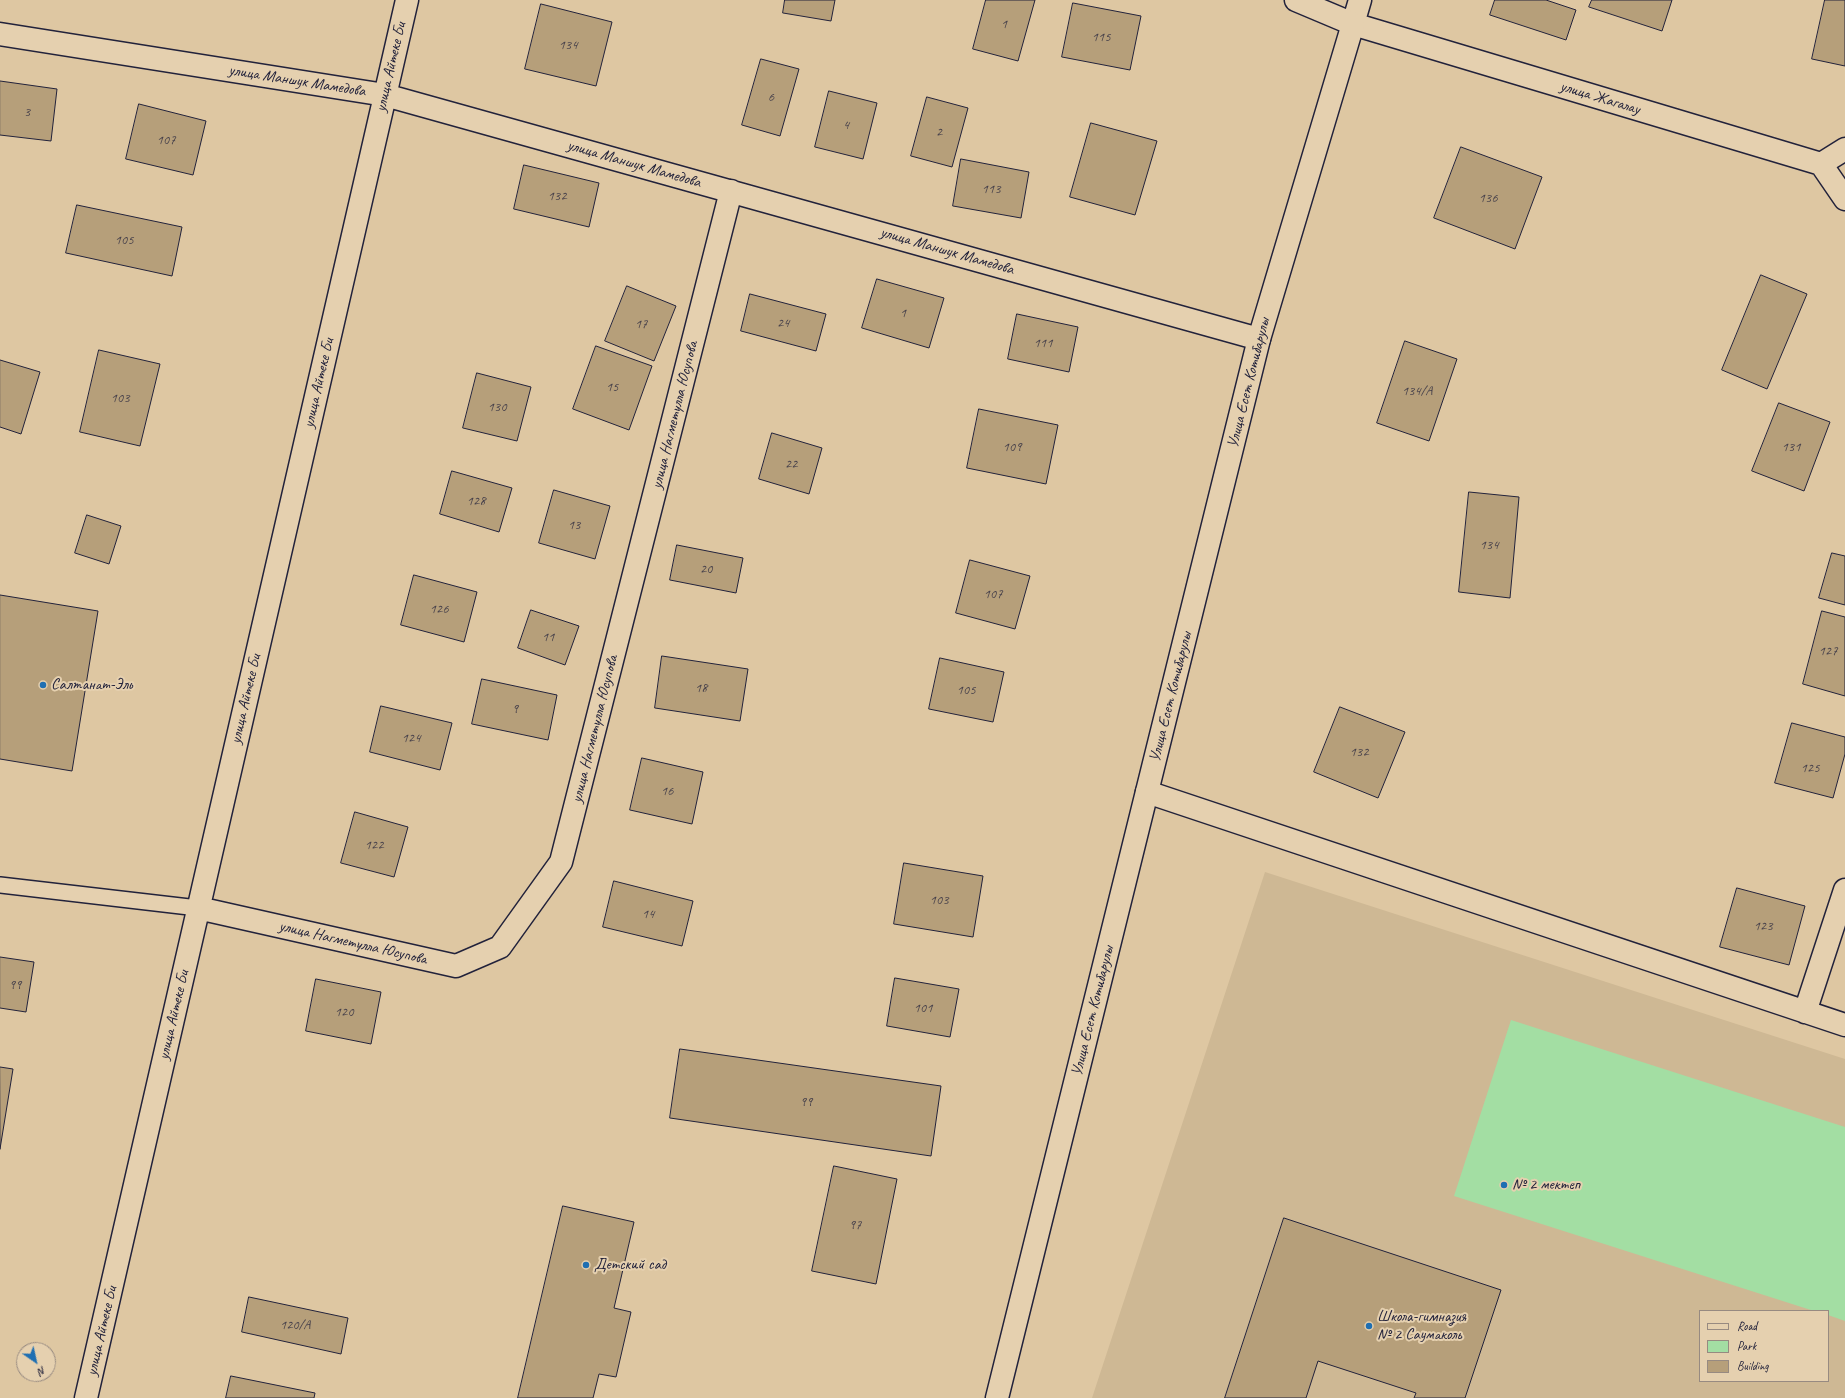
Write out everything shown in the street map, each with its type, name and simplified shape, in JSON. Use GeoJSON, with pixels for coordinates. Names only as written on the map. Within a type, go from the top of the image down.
{"type":"FeatureCollection","features":[{"type":"Feature","properties":{"kind":"street","name":"улица Айтеке Би"},"geometry":{"type":"LineString","coordinates":[[86,1398],[408,0]]}},
{"type":"Feature","properties":{"kind":"street","name":"улица Жагалау"},"geometry":{"type":"LineString","coordinates":[[1296,0],[1353,24],[1821,164]]}},
{"type":"Feature","properties":{"kind":"street","name":"Улица Есет Котибарулы"},"geometry":{"type":"LineString","coordinates":[[997,1398],[1259,339],[1360,0]]}},
{"type":"Feature","properties":{"kind":"street","name":"улица Маншук Мамедова"},"geometry":{"type":"LineString","coordinates":[[0,34],[385,95],[1259,339]]}},
{"type":"Feature","properties":{"kind":"street"},"geometry":{"type":"LineString","coordinates":[[1845,149],[1821,164],[1845,199]]}},
{"type":"Feature","properties":{"kind":"street","name":"улица Нагметулла Юсупова"},"geometry":{"type":"LineString","coordinates":[[198,908],[456,966],[500,947],[561,862],[731,191]]}},
{"type":"Feature","properties":{"kind":"street"},"geometry":{"type":"LineString","coordinates":[[1147,792],[1845,1025]]}},
{"type":"Feature","properties":{"kind":"street"},"geometry":{"type":"LineString","coordinates":[[1805,1012],[1845,890]]}},
{"type":"Feature","properties":{"kind":"lane"},"geometry":{"type":"LineString","coordinates":[[0,885],[198,908]]}},
{"type":"Feature","properties":{"kind":"shaded area","name":"№ 2 мектеп"},"geometry":{"type":"Polygon","coordinates":[[[1265,872],[1845,1059],[1845,1398],[1092,1398],[1265,872]]]}},
{"type":"Feature","properties":{"kind":"green space"},"geometry":{"type":"Polygon","coordinates":[[[1511,1020],[1845,1127],[1845,1321],[1829,1315],[1829,1310],[1811,1310],[1454,1196],[1511,1020]]]}},
{"type":"Feature","properties":{"kind":"building"},"geometry":{"type":"Polygon","coordinates":[[[785,0],[835,0],[831,21],[783,13],[785,0]]]}},
{"type":"Feature","properties":{"kind":"building"},"geometry":{"type":"Polygon","coordinates":[[[986,0],[1035,0],[1018,61],[973,49],[986,0]]]}},
{"type":"Feature","properties":{"kind":"building"},"geometry":{"type":"Polygon","coordinates":[[[1495,0],[1546,0],[1576,10],[1566,40],[1490,15],[1495,0]]]}},
{"type":"Feature","properties":{"kind":"building"},"geometry":{"type":"Polygon","coordinates":[[[1592,0],[1672,0],[1662,31],[1589,7],[1592,0]]]}},
{"type":"Feature","properties":{"kind":"building"},"geometry":{"type":"Polygon","coordinates":[[[1825,0],[1845,0],[1845,66],[1812,59],[1825,0]]]}},
{"type":"Feature","properties":{"kind":"building"},"geometry":{"type":"Polygon","coordinates":[[[1073,3],[1141,16],[1130,70],[1062,57],[1073,3]]]}},
{"type":"Feature","properties":{"kind":"building"},"geometry":{"type":"Polygon","coordinates":[[[541,4],[612,22],[596,86],[525,69],[541,4]]]}},
{"type":"Feature","properties":{"kind":"building"},"geometry":{"type":"Polygon","coordinates":[[[761,59],[799,69],[780,136],[742,125],[761,59]]]}},
{"type":"Feature","properties":{"kind":"building"},"geometry":{"type":"Polygon","coordinates":[[[0,81],[57,89],[51,141],[0,135],[0,81]]]}},
{"type":"Feature","properties":{"kind":"building"},"geometry":{"type":"Polygon","coordinates":[[[829,91],[877,103],[863,159],[815,147],[829,91]]]}},
{"type":"Feature","properties":{"kind":"building"},"geometry":{"type":"Polygon","coordinates":[[[927,97],[968,108],[952,167],[911,156],[927,97]]]}},
{"type":"Feature","properties":{"kind":"building"},"geometry":{"type":"Polygon","coordinates":[[[139,104],[206,121],[193,175],[126,159],[139,104]]]}},
{"type":"Feature","properties":{"kind":"building"},"geometry":{"type":"Polygon","coordinates":[[[1091,123],[1157,141],[1135,215],[1070,197],[1091,123]]]}},
{"type":"Feature","properties":{"kind":"building"},"geometry":{"type":"Polygon","coordinates":[[[1461,147],[1542,177],[1515,249],[1434,218],[1461,147]]]}},
{"type":"Feature","properties":{"kind":"building"},"geometry":{"type":"Polygon","coordinates":[[[961,159],[1029,172],[1021,218],[953,206],[961,159]]]}},
{"type":"Feature","properties":{"kind":"building"},"geometry":{"type":"Polygon","coordinates":[[[524,165],[599,183],[589,227],[514,209],[524,165]]]}},
{"type":"Feature","properties":{"kind":"building"},"geometry":{"type":"Polygon","coordinates":[[[77,205],[182,227],[172,276],[66,253],[77,205]]]}},
{"type":"Feature","properties":{"kind":"building"},"geometry":{"type":"Polygon","coordinates":[[[1761,275],[1807,294],[1767,389],[1722,370],[1761,275]]]}},
{"type":"Feature","properties":{"kind":"building"},"geometry":{"type":"Polygon","coordinates":[[[877,279],[944,298],[929,348],[862,328],[877,279]]]}},
{"type":"Feature","properties":{"kind":"building"},"geometry":{"type":"Polygon","coordinates":[[[627,286],[676,306],[654,361],[605,341],[627,286]]]}},
{"type":"Feature","properties":{"kind":"building"},"geometry":{"type":"Polygon","coordinates":[[[750,294],[826,314],[816,351],[741,331],[750,294]]]}},
{"type":"Feature","properties":{"kind":"building"},"geometry":{"type":"Polygon","coordinates":[[[1017,314],[1078,327],[1069,372],[1008,359],[1017,314]]]}},
{"type":"Feature","properties":{"kind":"building"},"geometry":{"type":"Polygon","coordinates":[[[1405,341],[1457,359],[1429,441],[1377,423],[1405,341]]]}},
{"type":"Feature","properties":{"kind":"building"},"geometry":{"type":"Polygon","coordinates":[[[596,346],[652,366],[629,430],[573,409],[596,346]]]}},
{"type":"Feature","properties":{"kind":"building"},"geometry":{"type":"Polygon","coordinates":[[[99,350],[160,364],[140,446],[80,432],[99,350]]]}},
{"type":"Feature","properties":{"kind":"building"},"geometry":{"type":"Polygon","coordinates":[[[0,360],[40,372],[21,434],[0,427],[0,360]]]}},
{"type":"Feature","properties":{"kind":"building"},"geometry":{"type":"Polygon","coordinates":[[[477,373],[531,387],[517,441],[463,428],[477,373]]]}},
{"type":"Feature","properties":{"kind":"building"},"geometry":{"type":"Polygon","coordinates":[[[1779,403],[1830,422],[1804,491],[1752,471],[1779,403]]]}},
{"type":"Feature","properties":{"kind":"building"},"geometry":{"type":"Polygon","coordinates":[[[979,409],[1058,425],[1046,484],[967,468],[979,409]]]}},
{"type":"Feature","properties":{"kind":"building"},"geometry":{"type":"Polygon","coordinates":[[[772,433],[822,448],[809,494],[759,479],[772,433]]]}},
{"type":"Feature","properties":{"kind":"building"},"geometry":{"type":"Polygon","coordinates":[[[452,471],[512,488],[499,532],[440,514],[452,471]]]}},
{"type":"Feature","properties":{"kind":"building"},"geometry":{"type":"Polygon","coordinates":[[[554,490],[610,506],[595,559],[539,543],[554,490]]]}},
{"type":"Feature","properties":{"kind":"building"},"geometry":{"type":"Polygon","coordinates":[[[1469,492],[1519,497],[1510,598],[1459,592],[1469,492]]]}},
{"type":"Feature","properties":{"kind":"building"},"geometry":{"type":"Polygon","coordinates":[[[87,515],[121,526],[109,564],[75,553],[87,515]]]}},
{"type":"Feature","properties":{"kind":"building"},"geometry":{"type":"Polygon","coordinates":[[[677,545],[743,558],[736,593],[670,580],[677,545]]]}},
{"type":"Feature","properties":{"kind":"building"},"geometry":{"type":"Polygon","coordinates":[[[1832,553],[1845,556],[1845,605],[1819,598],[1832,553]]]}},
{"type":"Feature","properties":{"kind":"building"},"geometry":{"type":"Polygon","coordinates":[[[970,560],[1030,576],[1015,629],[956,613],[970,560]]]}},
{"type":"Feature","properties":{"kind":"building"},"geometry":{"type":"Polygon","coordinates":[[[414,575],[477,592],[464,642],[401,625],[414,575]]]}},
{"type":"Feature","properties":{"kind":"building","name":"Салтанат-Эль"},"geometry":{"type":"Polygon","coordinates":[[[0,595],[98,611],[72,771],[0,759],[0,595]]]}},
{"type":"Feature","properties":{"kind":"building"},"geometry":{"type":"Polygon","coordinates":[[[531,610],[579,626],[565,665],[518,648],[531,610]]]}},
{"type":"Feature","properties":{"kind":"building"},"geometry":{"type":"Polygon","coordinates":[[[1822,611],[1845,617],[1845,696],[1803,684],[1822,611]]]}},
{"type":"Feature","properties":{"kind":"building"},"geometry":{"type":"Polygon","coordinates":[[[662,656],[748,669],[740,721],[655,708],[662,656]]]}},
{"type":"Feature","properties":{"kind":"building"},"geometry":{"type":"Polygon","coordinates":[[[940,658],[1004,672],[993,722],[929,709],[940,658]]]}},
{"type":"Feature","properties":{"kind":"building"},"geometry":{"type":"Polygon","coordinates":[[[482,679],[557,695],[548,740],[472,724],[482,679]]]}},
{"type":"Feature","properties":{"kind":"building"},"geometry":{"type":"Polygon","coordinates":[[[381,706],[452,723],[440,770],[370,752],[381,706]]]}},
{"type":"Feature","properties":{"kind":"building"},"geometry":{"type":"Polygon","coordinates":[[[1340,707],[1405,732],[1378,798],[1314,772],[1340,707]]]}},
{"type":"Feature","properties":{"kind":"building"},"geometry":{"type":"Polygon","coordinates":[[[1792,723],[1845,737],[1845,754],[1833,798],[1775,783],[1792,723]]]}},
{"type":"Feature","properties":{"kind":"building"},"geometry":{"type":"Polygon","coordinates":[[[642,758],[703,772],[692,824],[630,810],[642,758]]]}},
{"type":"Feature","properties":{"kind":"building"},"geometry":{"type":"Polygon","coordinates":[[[355,812],[408,827],[394,877],[341,863],[355,812]]]}},
{"type":"Feature","properties":{"kind":"building"},"geometry":{"type":"Polygon","coordinates":[[[904,863],[983,876],[973,937],[894,924],[904,863]]]}},
{"type":"Feature","properties":{"kind":"building"},"geometry":{"type":"Polygon","coordinates":[[[614,881],[693,901],[682,946],[603,927],[614,881]]]}},
{"type":"Feature","properties":{"kind":"building"},"geometry":{"type":"Polygon","coordinates":[[[1737,888],[1805,906],[1789,965],[1720,947],[1737,888]]]}},
{"type":"Feature","properties":{"kind":"building"},"geometry":{"type":"Polygon","coordinates":[[[0,957],[34,962],[26,1012],[0,1008],[0,957]]]}},
{"type":"Feature","properties":{"kind":"building"},"geometry":{"type":"Polygon","coordinates":[[[895,978],[959,989],[950,1037],[887,1026],[895,978]]]}},
{"type":"Feature","properties":{"kind":"building"},"geometry":{"type":"Polygon","coordinates":[[[316,979],[381,992],[371,1044],[306,1031],[316,979]]]}},
{"type":"Feature","properties":{"kind":"building"},"geometry":{"type":"Polygon","coordinates":[[[680,1049],[941,1086],[931,1156],[670,1118],[680,1049]]]}},
{"type":"Feature","properties":{"kind":"building"},"geometry":{"type":"Polygon","coordinates":[[[0,1067],[13,1069],[0,1149],[0,1067]]]}},
{"type":"Feature","properties":{"kind":"building"},"geometry":{"type":"Polygon","coordinates":[[[834,1166],[897,1179],[876,1284],[812,1271],[834,1166]]]}},
{"type":"Feature","properties":{"kind":"building","name":"Детский сад"},"geometry":{"type":"Polygon","coordinates":[[[563,1206],[634,1222],[614,1308],[631,1312],[616,1377],[599,1374],[593,1398],[518,1398],[563,1206]]]}},
{"type":"Feature","properties":{"kind":"building","name":"Школа-гимназия № 2 Саумаколь"},"geometry":{"type":"Polygon","coordinates":[[[1284,1218],[1501,1290],[1465,1398],[1414,1398],[1416,1393],[1318,1361],[1306,1398],[1225,1398],[1284,1218]]]}},
{"type":"Feature","properties":{"kind":"building"},"geometry":{"type":"Polygon","coordinates":[[[249,1297],[348,1318],[341,1354],[242,1332],[249,1297]]]}},
{"type":"Feature","properties":{"kind":"building"},"geometry":{"type":"Polygon","coordinates":[[[231,1376],[315,1393],[314,1398],[226,1398],[231,1376]]]}},
{"type":"Feature","properties":{"kind":"place","name":"Салтанат-Эль"},"geometry":{"type":"Point","coordinates":[43,685]}},
{"type":"Feature","properties":{"kind":"place","name":"№ 2 мектеп"},"geometry":{"type":"Point","coordinates":[1504,1185]}},
{"type":"Feature","properties":{"kind":"place","name":"Детский сад"},"geometry":{"type":"Point","coordinates":[586,1265]}},
{"type":"Feature","properties":{"kind":"place","name":"Школа-гимназия № 2 Саумаколь"},"geometry":{"type":"Point","coordinates":[1369,1326]}}]}
